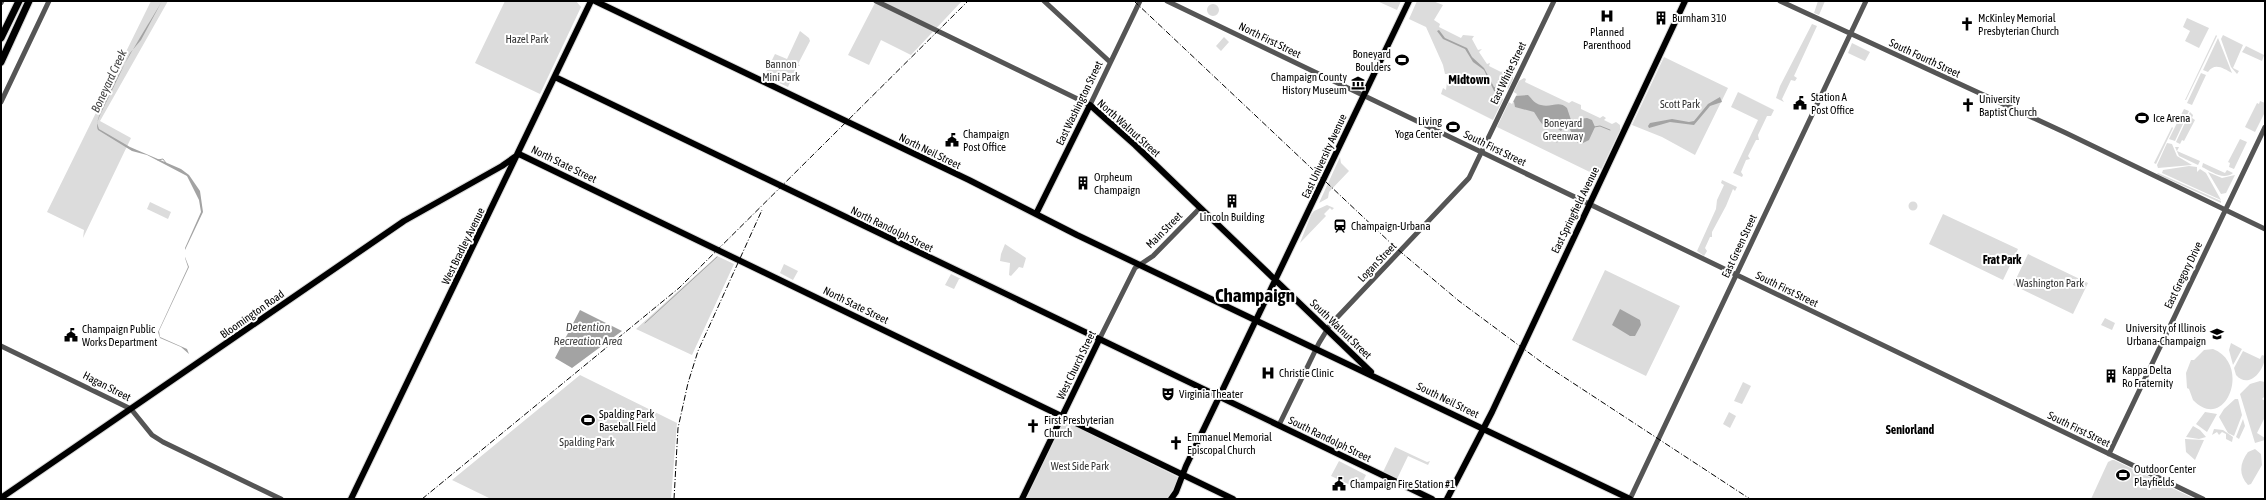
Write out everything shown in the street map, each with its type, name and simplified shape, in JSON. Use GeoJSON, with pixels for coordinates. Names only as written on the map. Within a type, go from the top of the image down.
{"type":"FeatureCollection","features":[{"type":"Feature","properties":{"kind":"highway"},"geometry":{"type":"LineString","coordinates":[[1,38],[18,1]]}},
{"type":"Feature","properties":{"kind":"highway"},"geometry":{"type":"LineString","coordinates":[[1,62],[29,1]]}},
{"type":"Feature","properties":{"kind":"highway"},"geometry":{"type":"LineString","coordinates":[[19,24],[33,1]]}},
{"type":"Feature","properties":{"kind":"main road","name":"West Bradley Avenue"},"geometry":{"type":"LineString","coordinates":[[352,499],[592,1]]}},
{"type":"Feature","properties":{"kind":"main road","name":"North Neil Street"},"geometry":{"type":"LineString","coordinates":[[595,1],[1256,320]]}},
{"type":"Feature","properties":{"kind":"main road","name":"East University Avenue"},"geometry":{"type":"LineString","coordinates":[[1170,499],[1184,475],[1256,320],[1409,1]]}},
{"type":"Feature","properties":{"kind":"main road","name":"East Springfield Avenue"},"geometry":{"type":"LineString","coordinates":[[1447,499],[1483,429],[1685,1]]}},
{"type":"Feature","properties":{"kind":"main road","name":"North Randolph Street"},"geometry":{"type":"LineString","coordinates":[[555,77],[1220,397]]}},
{"type":"Feature","properties":{"kind":"main road","name":"East Washington Street"},"geometry":{"type":"LineString","coordinates":[[1036,214],[1090,105]]}},
{"type":"Feature","properties":{"kind":"main road","name":"North Walnut Street"},"geometry":{"type":"LineString","coordinates":[[1090,105],[1276,280]]}},
{"type":"Feature","properties":{"kind":"main road","name":"Bloomington Road"},"geometry":{"type":"LineString","coordinates":[[1,498],[404,221],[504,166],[519,154]]}},
{"type":"Feature","properties":{"kind":"main road","name":"North State Street"},"geometry":{"type":"LineString","coordinates":[[519,154],[1233,499]]}},
{"type":"Feature","properties":{"kind":"main road","name":"South Walnut Street"},"geometry":{"type":"LineString","coordinates":[[1276,280],[1374,376]]}},
{"type":"Feature","properties":{"kind":"main road","name":"South Neil Street"},"geometry":{"type":"LineString","coordinates":[[1256,320],[1630,499]]}},
{"type":"Feature","properties":{"kind":"main road","name":"West Church Street"},"geometry":{"type":"LineString","coordinates":[[1022,499],[1099,340]]}},
{"type":"Feature","properties":{"kind":"main road","name":"South Randolph Street"},"geometry":{"type":"LineString","coordinates":[[1220,397],[1432,499]]}},
{"type":"Feature","properties":{"kind":"street"},"geometry":{"type":"LineString","coordinates":[[1,102],[49,1]]}},
{"type":"Feature","properties":{"kind":"street","name":"North Walnut Street"},"geometry":{"type":"LineString","coordinates":[[876,1],[1090,105]]}},
{"type":"Feature","properties":{"kind":"street"},"geometry":{"type":"LineString","coordinates":[[1044,1],[1110,62]]}},
{"type":"Feature","properties":{"kind":"street","name":"East Washington Street"},"geometry":{"type":"LineString","coordinates":[[1090,105],[1140,1]]}},
{"type":"Feature","properties":{"kind":"street","name":"North First Street"},"geometry":{"type":"LineString","coordinates":[[1167,1],[1363,96]]}},
{"type":"Feature","properties":{"kind":"street","name":"East White Street"},"geometry":{"type":"LineString","coordinates":[[1481,153],[1554,1]]}},
{"type":"Feature","properties":{"kind":"street","name":"South Fourth Street"},"geometry":{"type":"LineString","coordinates":[[1780,1],[2265,229]]}},
{"type":"Feature","properties":{"kind":"street","name":"East Green Street"},"geometry":{"type":"LineString","coordinates":[[1630,499],[1866,1]]}},
{"type":"Feature","properties":{"kind":"street","name":"South First Street"},"geometry":{"type":"LineString","coordinates":[[1363,96],[2108,454],[2191,497],[2202,499]]}},
{"type":"Feature","properties":{"kind":"street","name":"East Gregory Drive"},"geometry":{"type":"LineString","coordinates":[[2108,454],[2265,127]]}},
{"type":"Feature","properties":{"kind":"street","name":"Logan Street"},"geometry":{"type":"LineString","coordinates":[[1279,425],[1316,348],[1327,329],[1462,187],[1469,178],[1481,153]]}},
{"type":"Feature","properties":{"kind":"street","name":"Main Street"},"geometry":{"type":"LineString","coordinates":[[1140,265],[1153,256],[1200,208]]}},
{"type":"Feature","properties":{"kind":"street","name":"West Church Street"},"geometry":{"type":"LineString","coordinates":[[1099,340],[1131,274],[1140,265]]}},
{"type":"Feature","properties":{"kind":"street","name":"Hagan Street"},"geometry":{"type":"LineString","coordinates":[[1,346],[130,409],[152,434],[163,442],[281,499]]}},
{"type":"Feature","properties":{"kind":"green space"},"geometry":{"type":"Polygon","coordinates":[[[151,1],[168,1],[100,121],[131,138],[83,238],[84,230],[47,212],[151,1]]]}},
{"type":"Feature","properties":{"kind":"green space","name":"Hazel Park"},"geometry":{"type":"Polygon","coordinates":[[[505,1],[576,1],[581,7],[540,94],[475,63],[505,1]]]}},
{"type":"Feature","properties":{"kind":"green space"},"geometry":{"type":"Polygon","coordinates":[[[876,1],[962,1],[911,55],[881,40],[869,65],[848,55],[876,1]]]}},
{"type":"Feature","properties":{"kind":"green space"},"geometry":{"type":"Polygon","coordinates":[[[1377,1],[1401,1],[1397,10],[1377,1]]]}},
{"type":"Feature","properties":{"kind":"green space"},"geometry":{"type":"Polygon","coordinates":[[[1417,1],[1433,1],[1443,5],[1434,20],[1440,24],[1439,27],[1461,38],[1463,35],[1474,36],[1472,39],[1478,50],[1482,49],[1479,52],[1487,64],[1490,63],[1489,66],[1501,72],[1504,70],[1503,73],[1509,76],[1510,73],[1513,75],[1513,79],[1493,120],[1441,94],[1443,88],[1446,90],[1448,74],[1445,74],[1443,65],[1426,27],[1409,19],[1417,1]]]}},
{"type":"Feature","properties":{"kind":"green space"},"geometry":{"type":"Polygon","coordinates":[[[1818,1],[1825,1],[1819,15],[1814,13],[1818,1]]]}},
{"type":"Feature","properties":{"kind":"green space"},"geometry":{"type":"Polygon","coordinates":[[[1211,4],[1215,4],[1219,10],[1215,16],[1211,16],[1207,12],[1207,8],[1211,4]]]}},
{"type":"Feature","properties":{"kind":"green space"},"geometry":{"type":"Polygon","coordinates":[[[2187,18],[2209,28],[2199,48],[2185,41],[2190,31],[2183,27],[2187,18]]]}},
{"type":"Feature","properties":{"kind":"green space"},"geometry":{"type":"Polygon","coordinates":[[[1812,24],[1817,26],[1794,76],[1797,78],[1795,81],[1791,80],[1782,99],[1784,102],[1776,98],[1780,86],[1812,24]]]}},
{"type":"Feature","properties":{"kind":"green space","name":"Bannon Mini Park"},"geometry":{"type":"Polygon","coordinates":[[[800,31],[809,38],[810,41],[798,64],[800,66],[797,66],[788,87],[764,76],[775,54],[787,59],[800,31]]]}},
{"type":"Feature","properties":{"kind":"green space"},"geometry":{"type":"Polygon","coordinates":[[[2216,35],[2217,36],[2185,100],[2216,35]]]}},
{"type":"Feature","properties":{"kind":"green space"},"geometry":{"type":"Polygon","coordinates":[[[2223,35],[2243,45],[2233,68],[2239,71],[2237,74],[2231,67],[2221,39],[2223,35]]]}},
{"type":"Feature","properties":{"kind":"green space"},"geometry":{"type":"Polygon","coordinates":[[[1224,37],[1229,42],[1221,51],[1216,46],[1224,37]]]}},
{"type":"Feature","properties":{"kind":"green space"},"geometry":{"type":"Polygon","coordinates":[[[2218,38],[2232,73],[2220,67],[2214,67],[2208,72],[2203,70],[2218,38]]]}},
{"type":"Feature","properties":{"kind":"green space"},"geometry":{"type":"Polygon","coordinates":[[[1852,43],[1870,52],[1865,61],[1848,53],[1852,43]]]}},
{"type":"Feature","properties":{"kind":"green space"},"geometry":{"type":"Polygon","coordinates":[[[2246,46],[2264,55],[2262,61],[2242,52],[2246,46]]]}},
{"type":"Feature","properties":{"kind":"green space","name":"Scott Park"},"geometry":{"type":"Polygon","coordinates":[[[1664,57],[1728,88],[1695,155],[1662,137],[1632,125],[1664,57]]]}},
{"type":"Feature","properties":{"kind":"green space"},"geometry":{"type":"Polygon","coordinates":[[[2201,73],[2206,75],[2192,105],[2187,103],[2201,73]]]}},
{"type":"Feature","properties":{"kind":"green space","name":"Boneyard Greenway"},"geometry":{"type":"Polygon","coordinates":[[[1524,78],[1526,79],[1525,82],[1569,103],[1572,101],[1581,105],[1581,109],[1600,118],[1603,116],[1606,118],[1604,120],[1612,124],[1616,122],[1620,125],[1620,130],[1598,176],[1497,127],[1519,81],[1524,78]]]}},
{"type":"Feature","properties":{"kind":"green space"},"geometry":{"type":"Polygon","coordinates":[[[1738,92],[1774,110],[1771,116],[1767,116],[1758,135],[1759,140],[1756,140],[1748,156],[1750,159],[1746,160],[1741,172],[1743,175],[1742,177],[1733,173],[1758,120],[1731,107],[1738,92]]]}},
{"type":"Feature","properties":{"kind":"green space"},"geometry":{"type":"Polygon","coordinates":[[[2260,101],[2265,103],[2265,112],[2255,132],[2245,127],[2257,103],[2259,104],[2260,101]]]}},
{"type":"Feature","properties":{"kind":"green space"},"geometry":{"type":"Polygon","coordinates":[[[2184,109],[2189,111],[2175,141],[2169,139],[2184,109]]]}},
{"type":"Feature","properties":{"kind":"green space"},"geometry":{"type":"Polygon","coordinates":[[[2190,112],[2193,115],[2192,118],[2195,120],[2184,141],[2182,140],[2180,144],[2176,142],[2190,112]]]}},
{"type":"Feature","properties":{"kind":"green space"},"geometry":{"type":"Polygon","coordinates":[[[2172,127],[2173,128],[2156,164],[2154,163],[2172,127]]]}},
{"type":"Feature","properties":{"kind":"green space"},"geometry":{"type":"Polygon","coordinates":[[[2240,139],[2247,142],[2234,169],[2229,167],[2230,163],[2228,162],[2240,139]]]}},
{"type":"Feature","properties":{"kind":"green space"},"geometry":{"type":"Polygon","coordinates":[[[2167,143],[2172,144],[2177,156],[2192,165],[2158,168],[2157,165],[2167,143]]]}},
{"type":"Feature","properties":{"kind":"green space"},"geometry":{"type":"Polygon","coordinates":[[[2175,147],[2179,147],[2177,151],[2200,161],[2198,165],[2179,156],[2175,147]]]}},
{"type":"Feature","properties":{"kind":"green space"},"geometry":{"type":"Polygon","coordinates":[[[1340,157],[1341,163],[1349,171],[1329,192],[1328,198],[1319,203],[1340,157]]]}},
{"type":"Feature","properties":{"kind":"green space"},"geometry":{"type":"Polygon","coordinates":[[[2203,163],[2225,173],[2227,170],[2233,173],[2221,176],[2202,167],[2203,163]]]}},
{"type":"Feature","properties":{"kind":"green space"},"geometry":{"type":"Polygon","coordinates":[[[2189,166],[2197,167],[2197,172],[2200,169],[2206,173],[2221,200],[2162,173],[2163,170],[2189,166]]]}},
{"type":"Feature","properties":{"kind":"green space"},"geometry":{"type":"Polygon","coordinates":[[[2208,172],[2222,178],[2235,175],[2226,193],[2221,194],[2208,172]]]}},
{"type":"Feature","properties":{"kind":"green space"},"geometry":{"type":"Polygon","coordinates":[[[2158,173],[2221,201],[2221,203],[2157,174],[2158,173]]]}},
{"type":"Feature","properties":{"kind":"green space"},"geometry":{"type":"Polygon","coordinates":[[[1722,180],[1737,187],[1735,191],[1733,189],[1712,232],[1712,237],[1710,237],[1705,248],[1707,251],[1704,256],[1697,251],[1716,209],[1717,200],[1724,185],[1721,183],[1722,180]]]}},
{"type":"Feature","properties":{"kind":"green space"},"geometry":{"type":"Polygon","coordinates":[[[1913,201],[1918,206],[1913,211],[1908,206],[1913,201]]]}},
{"type":"Feature","properties":{"kind":"green space"},"geometry":{"type":"Polygon","coordinates":[[[150,202],[171,212],[168,219],[147,209],[150,202]]]}},
{"type":"Feature","properties":{"kind":"green space"},"geometry":{"type":"Polygon","coordinates":[[[1327,205],[1334,208],[1332,210],[1330,208],[1324,214],[1326,216],[1300,243],[1311,215],[1314,211],[1327,205]]]}},
{"type":"Feature","properties":{"kind":"green space","name":"Washington Park"},"geometry":{"type":"Polygon","coordinates":[[[1943,214],[2018,249],[2003,280],[1929,244],[1943,214]]]}},
{"type":"Feature","properties":{"kind":"green space"},"geometry":{"type":"Polygon","coordinates":[[[1005,244],[1026,258],[1023,268],[1019,267],[1011,276],[1009,275],[1010,263],[1000,261],[1005,244]]]}},
{"type":"Feature","properties":{"kind":"green space","name":"Washington Park"},"geometry":{"type":"Polygon","coordinates":[[[2028,254],[2088,283],[2073,314],[2013,285],[2028,254]]]}},
{"type":"Feature","properties":{"kind":"green space"},"geometry":{"type":"Polygon","coordinates":[[[717,256],[734,264],[692,355],[636,329],[717,256]]]}},
{"type":"Feature","properties":{"kind":"green space"},"geometry":{"type":"Polygon","coordinates":[[[784,264],[798,271],[793,280],[780,273],[784,264]]]}},
{"type":"Feature","properties":{"kind":"green space"},"geometry":{"type":"Polygon","coordinates":[[[1605,270],[1680,306],[1646,376],[1572,340],[1605,270]]]}},
{"type":"Feature","properties":{"kind":"green space"},"geometry":{"type":"Polygon","coordinates":[[[951,274],[961,279],[959,279],[954,289],[945,285],[951,274]]]}},
{"type":"Feature","properties":{"kind":"green space"},"geometry":{"type":"Polygon","coordinates":[[[2105,318],[2115,323],[2112,330],[2101,325],[2105,318]]]}},
{"type":"Feature","properties":{"kind":"green space"},"geometry":{"type":"Polygon","coordinates":[[[2231,343],[2242,349],[2233,365],[2229,350],[2231,343]]]}},
{"type":"Feature","properties":{"kind":"green space"},"geometry":{"type":"Polygon","coordinates":[[[2213,349],[2225,357],[2231,368],[2233,381],[2230,393],[2224,403],[2216,408],[2205,408],[2193,400],[2189,389],[2187,388],[2186,373],[2191,360],[2194,360],[2204,350],[2213,349]]]}},
{"type":"Feature","properties":{"kind":"green space"},"geometry":{"type":"Polygon","coordinates":[[[2243,351],[2260,359],[2262,355],[2265,356],[2259,372],[2251,379],[2246,380],[2241,379],[2236,375],[2234,368],[2243,351]]]}},
{"type":"Feature","properties":{"kind":"green space","name":"Spalding Park"},"geometry":{"type":"Polygon","coordinates":[[[580,375],[677,423],[671,499],[491,499],[452,480],[580,375]]]}},
{"type":"Feature","properties":{"kind":"green space"},"geometry":{"type":"Polygon","coordinates":[[[2260,381],[2265,382],[2265,396],[2262,399],[2265,401],[2265,417],[2257,433],[2265,438],[2265,440],[2255,443],[2240,394],[2250,384],[2260,381]]]}},
{"type":"Feature","properties":{"kind":"green space"},"geometry":{"type":"Polygon","coordinates":[[[1743,382],[1751,386],[1742,404],[1734,401],[1743,382]]]}},
{"type":"Feature","properties":{"kind":"green space"},"geometry":{"type":"Polygon","coordinates":[[[2235,399],[2238,399],[2242,415],[2234,436],[2228,433],[2219,417],[2224,409],[2235,399]]]}},
{"type":"Feature","properties":{"kind":"green space"},"geometry":{"type":"Polygon","coordinates":[[[1729,412],[1736,416],[1730,428],[1723,424],[1729,412]]]}},
{"type":"Feature","properties":{"kind":"green space"},"geometry":{"type":"Polygon","coordinates":[[[2205,412],[2217,414],[2207,432],[2196,424],[2205,412]]]}},
{"type":"Feature","properties":{"kind":"green space"},"geometry":{"type":"Polygon","coordinates":[[[2243,419],[2245,426],[2239,439],[2236,437],[2243,419]]]}},
{"type":"Feature","properties":{"kind":"green space","name":"West Side Park"},"geometry":{"type":"Polygon","coordinates":[[[1064,421],[1180,478],[1167,499],[1026,499],[1064,421]]]}},
{"type":"Feature","properties":{"kind":"green space"},"geometry":{"type":"Polygon","coordinates":[[[2193,426],[2200,430],[2206,437],[2199,439],[2186,437],[2193,426]]]}},
{"type":"Feature","properties":{"kind":"green space"},"geometry":{"type":"Polygon","coordinates":[[[2214,429],[2223,430],[2233,437],[2232,442],[2226,439],[2226,434],[2222,432],[2219,435],[2217,432],[2212,435],[2214,429]]]}},
{"type":"Feature","properties":{"kind":"green space"},"geometry":{"type":"Polygon","coordinates":[[[2185,439],[2204,440],[2195,460],[2186,452],[2185,439]]]}},
{"type":"Feature","properties":{"kind":"green space"},"geometry":{"type":"Polygon","coordinates":[[[1395,447],[1427,462],[1430,461],[1428,465],[1408,456],[1397,479],[1383,472],[1395,447]]]}},
{"type":"Feature","properties":{"kind":"green space"},"geometry":{"type":"Polygon","coordinates":[[[2255,449],[2261,454],[2262,465],[2251,484],[2248,485],[2241,473],[2241,468],[2243,460],[2248,452],[2255,449]]]}},
{"type":"Feature","properties":{"kind":"green space","name":"Outdoor Center Playfields"},"geometry":{"type":"Polygon","coordinates":[[[2112,460],[2195,499],[2091,499],[2108,462],[2112,460]]]}},
{"type":"Feature","properties":{"kind":"green space"},"geometry":{"type":"Polygon","coordinates":[[[1339,461],[1366,475],[1359,489],[1331,476],[1339,461]]]}},
{"type":"Feature","properties":{"kind":"water"},"geometry":{"type":"Polygon","coordinates":[[[162,1],[141,40],[134,49],[156,11],[162,1]]]}},
{"type":"Feature","properties":{"kind":"water"},"geometry":{"type":"Polygon","coordinates":[[[1439,30],[1445,38],[1467,48],[1472,57],[1484,68],[1494,87],[1503,89],[1516,96],[1528,95],[1534,101],[1545,106],[1558,104],[1564,106],[1567,108],[1571,120],[1587,118],[1592,120],[1595,127],[1589,140],[1581,144],[1578,143],[1569,128],[1564,127],[1561,131],[1555,127],[1544,126],[1534,112],[1515,107],[1514,102],[1494,91],[1484,70],[1473,62],[1465,49],[1443,39],[1437,31],[1439,30]]]}},
{"type":"Feature","properties":{"kind":"water"},"geometry":{"type":"Polygon","coordinates":[[[134,49],[124,66],[130,53],[134,49]]]}},
{"type":"Feature","properties":{"kind":"water"},"geometry":{"type":"Polygon","coordinates":[[[124,66],[100,115],[112,88],[124,66]]]}},
{"type":"Feature","properties":{"kind":"water"},"geometry":{"type":"Polygon","coordinates":[[[1720,97],[1722,102],[1710,106],[1694,125],[1670,122],[1649,128],[1648,126],[1650,123],[1672,119],[1689,122],[1694,121],[1708,104],[1720,97]]]}},
{"type":"Feature","properties":{"kind":"water"},"geometry":{"type":"Polygon","coordinates":[[[98,126],[99,129],[130,147],[181,169],[189,175],[200,191],[203,212],[185,250],[201,212],[199,200],[187,176],[147,155],[132,151],[98,130],[98,126]]]}},
{"type":"Feature","properties":{"kind":"water"},"geometry":{"type":"Polygon","coordinates":[[[185,257],[189,267],[159,331],[160,337],[187,349],[189,354],[181,347],[160,338],[158,332],[188,267],[185,257]]]}},
{"type":"Feature","properties":{"kind":"water"},"geometry":{"type":"Polygon","coordinates":[[[1620,309],[1640,320],[1641,325],[1635,336],[1630,336],[1612,325],[1620,309]]]}},
{"type":"Feature","properties":{"kind":"water","name":"Detention Recreation Area"},"geometry":{"type":"Polygon","coordinates":[[[580,310],[622,331],[572,368],[555,358],[580,310]]]}},
{"type":"Feature","properties":{"kind":"pier"},"geometry":{"type":"Polygon","coordinates":[[[1505,87],[1517,94],[1512,104],[1500,97],[1505,87]]]}},
{"type":"Feature","properties":{"kind":"waterway","name":"Boneyard Creek"},"geometry":{"type":"LineString","coordinates":[[1594,127],[1600,126],[1610,130]]}},
{"type":"Feature","properties":{"kind":"waterway"},"geometry":{"type":"LineString","coordinates":[[1557,142],[1559,133]]}},
{"type":"Feature","properties":{"kind":"waterway","name":"Boneyard Creek"},"geometry":{"type":"LineString","coordinates":[[158,160],[163,159],[166,163]]}},
{"type":"Feature","properties":{"kind":"waterway"},"geometry":{"type":"LineString","coordinates":[[645,323],[717,257]]}},
{"type":"Feature","properties":{"kind":"railway"},"geometry":{"type":"LineString","coordinates":[[422,499],[679,288],[968,1]]}},
{"type":"Feature","properties":{"kind":"railway"},"geometry":{"type":"LineString","coordinates":[[1134,1],[1396,248],[1459,301],[1544,364],[1750,499]]}},
{"type":"Feature","properties":{"kind":"railway"},"geometry":{"type":"LineString","coordinates":[[674,499],[678,428],[688,383],[698,351],[762,210]]}},
{"type":"Feature","properties":{"kind":"place","name":"Planned Parenthood"},"geometry":{"type":"Point","coordinates":[1607,16]}},
{"type":"Feature","properties":{"kind":"place","name":"Burnham 310"},"geometry":{"type":"Point","coordinates":[1661,18]}},
{"type":"Feature","properties":{"kind":"place","name":"McKinley Memorial Presbyterian Church"},"geometry":{"type":"Point","coordinates":[1967,24]}},
{"type":"Feature","properties":{"kind":"place","name":"Boneyard Boulders"},"geometry":{"type":"Point","coordinates":[1402,60]}},
{"type":"Feature","properties":{"kind":"place","name":"Champaign County History Museum"},"geometry":{"type":"Point","coordinates":[1358,83]}},
{"type":"Feature","properties":{"kind":"place","name":"Station A Post Office"},"geometry":{"type":"Point","coordinates":[1800,103]}},
{"type":"Feature","properties":{"kind":"place","name":"University Baptist Church"},"geometry":{"type":"Point","coordinates":[1968,105]}},
{"type":"Feature","properties":{"kind":"place","name":"Ice Arena"},"geometry":{"type":"Point","coordinates":[2142,118]}},
{"type":"Feature","properties":{"kind":"place","name":"Living Yoga Center"},"geometry":{"type":"Point","coordinates":[1453,127]}},
{"type":"Feature","properties":{"kind":"place","name":"Champaign Post Office"},"geometry":{"type":"Point","coordinates":[952,140]}},
{"type":"Feature","properties":{"kind":"place","name":"Orpheum Champaign"},"geometry":{"type":"Point","coordinates":[1083,183]}},
{"type":"Feature","properties":{"kind":"place","name":"Lincoln Building"},"geometry":{"type":"Point","coordinates":[1232,201]}},
{"type":"Feature","properties":{"kind":"place","name":"Champaign-Urbana"},"geometry":{"type":"Point","coordinates":[1340,226]}},
{"type":"Feature","properties":{"kind":"place","name":"University of Illinois Urbana-Champaign"},"geometry":{"type":"Point","coordinates":[2217,334]}},
{"type":"Feature","properties":{"kind":"place","name":"Champaign Public Works Department"},"geometry":{"type":"Point","coordinates":[71,335]}},
{"type":"Feature","properties":{"kind":"place","name":"Christie Clinic"},"geometry":{"type":"Point","coordinates":[1268,373]}},
{"type":"Feature","properties":{"kind":"place","name":"Kappa Delta Ro Fraternity"},"geometry":{"type":"Point","coordinates":[2111,376]}},
{"type":"Feature","properties":{"kind":"place","name":"Virginia Theater"},"geometry":{"type":"Point","coordinates":[1168,394]}},
{"type":"Feature","properties":{"kind":"place","name":"Spalding Park Baseball Field"},"geometry":{"type":"Point","coordinates":[588,420]}},
{"type":"Feature","properties":{"kind":"place","name":"First Presbyterian Church"},"geometry":{"type":"Point","coordinates":[1033,426]}},
{"type":"Feature","properties":{"kind":"place","name":"Emmanuel Memorial Episcopal Church"},"geometry":{"type":"Point","coordinates":[1176,443]}},
{"type":"Feature","properties":{"kind":"place","name":"Outdoor Center Playfields"},"geometry":{"type":"Point","coordinates":[2123,475]}},
{"type":"Feature","properties":{"kind":"place","name":"Champaign Fire Station #1"},"geometry":{"type":"Point","coordinates":[1339,484]}},
{"type":"Feature","properties":{"kind":"district","name":"Midtown"},"geometry":{"type":"Point","coordinates":[1469,79]}},
{"type":"Feature","properties":{"kind":"district","name":"Frat Park"},"geometry":{"type":"Point","coordinates":[2002,260]}},
{"type":"Feature","properties":{"kind":"district","name":"Champaign"},"geometry":{"type":"Point","coordinates":[1255,295]}},
{"type":"Feature","properties":{"kind":"district","name":"Seniorland"},"geometry":{"type":"Point","coordinates":[1910,430]}}]}
